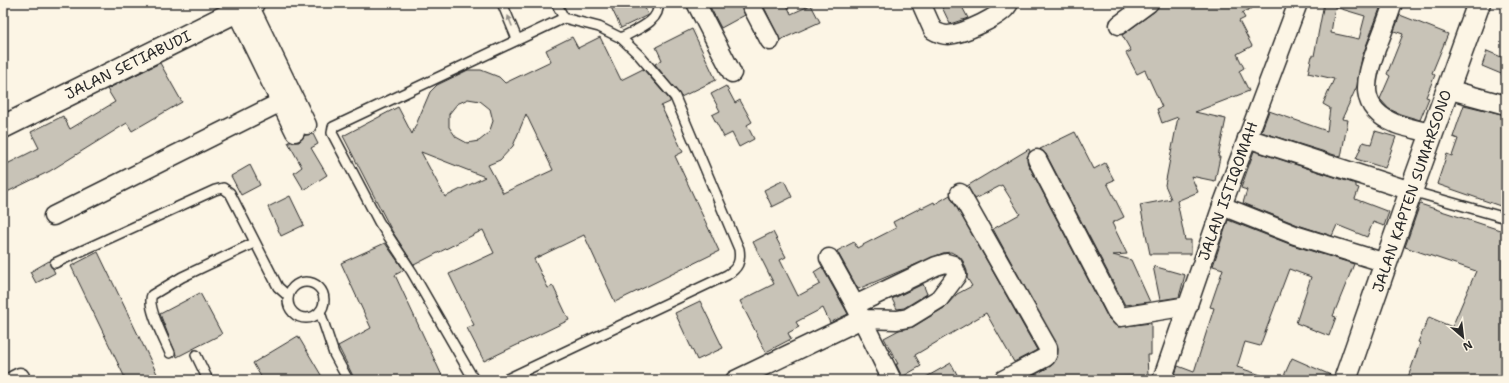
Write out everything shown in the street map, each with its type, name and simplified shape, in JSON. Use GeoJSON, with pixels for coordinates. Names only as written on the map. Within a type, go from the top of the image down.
{"type":"FeatureCollection","features":[{"type":"Feature","properties":{"kind":"main road","name":"JALAN KAPTEN SUMARSONO"},"geometry":{"type":"LineString","coordinates":[[1345,380],[1447,89],[1480,3]]}},
{"type":"Feature","properties":{"kind":"main road","name":"JALAN SETIABUDI"},"geometry":{"type":"LineString","coordinates":[[3,127],[246,6]]}},
{"type":"Feature","properties":{"kind":"street"},"geometry":{"type":"LineString","coordinates":[[696,3],[732,73]]}},
{"type":"Feature","properties":{"kind":"street"},"geometry":{"type":"LineString","coordinates":[[750,3],[770,41]]}},
{"type":"Feature","properties":{"kind":"street"},"geometry":{"type":"LineString","coordinates":[[921,3],[933,30],[948,35],[968,29],[989,19],[1007,8],[1009,3]]}},
{"type":"Feature","properties":{"kind":"street"},"geometry":{"type":"LineString","coordinates":[[1119,25],[1149,3]]}},
{"type":"Feature","properties":{"kind":"street","name":"JALAN ISTIQOMAH"},"geometry":{"type":"LineString","coordinates":[[1162,380],[1222,206],[1298,3]]}},
{"type":"Feature","properties":{"kind":"street"},"geometry":{"type":"LineString","coordinates":[[1393,3],[1368,72],[1366,86],[1367,94],[1370,103],[1384,117],[1396,124],[1432,133]]}},
{"type":"Feature","properties":{"kind":"street"},"geometry":{"type":"LineString","coordinates":[[246,6],[301,128],[281,102],[246,6]]}},
{"type":"Feature","properties":{"kind":"street"},"geometry":{"type":"LineString","coordinates":[[1447,89],[1506,105]]}},
{"type":"Feature","properties":{"kind":"street"},"geometry":{"type":"LineString","coordinates":[[53,216],[281,102]]}},
{"type":"Feature","properties":{"kind":"street"},"geometry":{"type":"LineString","coordinates":[[1247,138],[1411,191]]}},
{"type":"Feature","properties":{"kind":"street"},"geometry":{"type":"LineString","coordinates":[[1037,159],[1116,311],[1121,317],[1188,306]]}},
{"type":"Feature","properties":{"kind":"street"},"geometry":{"type":"LineString","coordinates":[[960,193],[1048,348],[1046,357],[1007,379]]}},
{"type":"Feature","properties":{"kind":"street"},"geometry":{"type":"LineString","coordinates":[[1222,206],[1295,235],[1386,263]]}},
{"type":"Feature","properties":{"kind":"street"},"geometry":{"type":"LineString","coordinates":[[829,258],[892,380]]}},
{"type":"Feature","properties":{"kind":"street"},"geometry":{"type":"LineString","coordinates":[[735,380],[858,312],[882,293],[936,266],[946,263],[953,264],[956,275],[939,299],[908,318],[897,320],[858,312]]}},
{"type":"Feature","properties":{"kind":"street"},"geometry":{"type":"LineString","coordinates":[[882,293],[897,320]]}},
{"type":"Feature","properties":{"kind":"lane"},"geometry":{"type":"LineString","coordinates":[[502,3],[517,39]]}},
{"type":"Feature","properties":{"kind":"lane"},"geometry":{"type":"LineString","coordinates":[[556,3],[564,18]]}},
{"type":"Feature","properties":{"kind":"lane"},"geometry":{"type":"LineString","coordinates":[[621,38],[649,23],[655,17],[658,9],[658,3]]}},
{"type":"Feature","properties":{"kind":"lane"},"geometry":{"type":"LineString","coordinates":[[474,380],[412,272],[380,222],[332,134],[332,129],[333,127],[564,18],[599,27],[621,38],[639,55],[675,97],[739,249],[740,261],[733,271],[727,275],[505,380]]}},
{"type":"Feature","properties":{"kind":"lane"},"geometry":{"type":"LineString","coordinates":[[55,263],[215,190],[223,188],[230,193],[254,243],[278,287],[288,296],[290,307],[295,314],[303,318],[312,317],[320,312],[323,306],[324,298],[322,291],[317,286],[310,283],[303,283],[296,286],[288,296]]}},
{"type":"Feature","properties":{"kind":"lane"},"geometry":{"type":"LineString","coordinates":[[1411,191],[1506,218]]}},
{"type":"Feature","properties":{"kind":"lane"},"geometry":{"type":"LineString","coordinates":[[170,353],[154,315],[150,301],[152,295],[182,277],[254,243]]}},
{"type":"Feature","properties":{"kind":"lane"},"geometry":{"type":"LineString","coordinates":[[320,312],[334,354],[348,380]]}},
{"type":"Feature","properties":{"kind":"lane"},"geometry":{"type":"LineString","coordinates":[[196,355],[208,380]]}},
{"type":"Feature","properties":{"kind":"building"},"geometry":{"type":"Polygon","coordinates":[[[609,3],[643,3],[648,15],[621,28],[609,3]]]}},
{"type":"Feature","properties":{"kind":"building"},"geometry":{"type":"Polygon","coordinates":[[[708,3],[740,3],[745,15],[721,28],[708,3]]]}},
{"type":"Feature","properties":{"kind":"building"},"geometry":{"type":"Polygon","coordinates":[[[762,3],[786,3],[791,14],[811,5],[820,22],[780,40],[762,3]]]}},
{"type":"Feature","properties":{"kind":"building"},"geometry":{"type":"Polygon","coordinates":[[[940,3],[960,3],[968,18],[950,24],[940,3]]]}},
{"type":"Feature","properties":{"kind":"building"},"geometry":{"type":"Polygon","coordinates":[[[1164,3],[1262,3],[1242,13],[1245,18],[1239,21],[1252,46],[1237,54],[1244,68],[1239,71],[1249,91],[1195,112],[1226,119],[1218,157],[1220,157],[1215,181],[1191,176],[1198,192],[1177,201],[1185,240],[1191,240],[1191,254],[1150,254],[1140,205],[1171,199],[1165,185],[1178,117],[1162,123],[1157,109],[1162,107],[1145,70],[1137,74],[1126,53],[1131,51],[1122,35],[1164,3]]]}},
{"type":"Feature","properties":{"kind":"building"},"geometry":{"type":"Polygon","coordinates":[[[1324,3],[1382,3],[1362,57],[1357,86],[1342,119],[1348,120],[1341,157],[1261,132],[1269,111],[1327,131],[1330,108],[1323,104],[1334,79],[1308,73],[1312,56],[1314,56],[1324,3]],[[1335,7],[1331,33],[1359,39],[1365,16],[1335,7]]]}},
{"type":"Feature","properties":{"kind":"building"},"geometry":{"type":"Polygon","coordinates":[[[1400,15],[1448,34],[1432,73],[1435,75],[1426,97],[1429,98],[1420,120],[1389,109],[1380,99],[1390,76],[1387,74],[1403,34],[1394,31],[1400,15]]]}},
{"type":"Feature","properties":{"kind":"building"},"geometry":{"type":"Polygon","coordinates":[[[692,29],[716,80],[681,97],[655,64],[662,60],[656,47],[692,29]]]}},
{"type":"Feature","properties":{"kind":"building"},"geometry":{"type":"Polygon","coordinates":[[[572,37],[578,48],[600,37],[621,80],[643,69],[670,100],[670,102],[661,106],[683,152],[675,156],[719,251],[615,302],[584,235],[534,259],[548,288],[553,286],[569,320],[484,361],[467,328],[474,325],[449,274],[494,253],[483,230],[414,265],[392,231],[343,136],[398,107],[412,134],[430,92],[437,85],[468,70],[481,70],[499,77],[505,83],[551,61],[546,50],[572,37]],[[468,99],[457,104],[449,114],[449,127],[456,137],[467,143],[479,141],[489,133],[493,121],[490,109],[480,101],[468,99]],[[526,114],[513,146],[500,160],[488,165],[503,193],[553,170],[526,114]],[[421,152],[445,197],[485,177],[421,152]]]}},
{"type":"Feature","properties":{"kind":"building"},"geometry":{"type":"Polygon","coordinates":[[[1487,51],[1506,59],[1506,76],[1482,66],[1487,51]]]}},
{"type":"Feature","properties":{"kind":"building"},"geometry":{"type":"Polygon","coordinates":[[[160,63],[182,102],[132,131],[127,123],[50,171],[3,194],[3,166],[39,148],[31,132],[63,116],[70,129],[115,102],[107,89],[160,63]]]}},
{"type":"Feature","properties":{"kind":"building"},"geometry":{"type":"Polygon","coordinates":[[[726,86],[735,103],[740,100],[752,122],[747,125],[754,139],[739,147],[732,133],[724,137],[712,115],[720,111],[711,94],[726,86]]]}},
{"type":"Feature","properties":{"kind":"building"},"geometry":{"type":"Polygon","coordinates":[[[1464,105],[1506,115],[1506,208],[1437,184],[1447,154],[1452,156],[1458,139],[1453,137],[1464,105]]]}},
{"type":"Feature","properties":{"kind":"building"},"geometry":{"type":"Polygon","coordinates":[[[1375,131],[1396,137],[1385,168],[1356,159],[1363,142],[1371,144],[1375,131]]]}},
{"type":"Feature","properties":{"kind":"building"},"geometry":{"type":"Polygon","coordinates":[[[1075,132],[1094,169],[1105,163],[1114,180],[1107,183],[1124,217],[1112,223],[1127,254],[1113,255],[1131,260],[1150,302],[1125,305],[1046,154],[1040,149],[1075,132]]]}},
{"type":"Feature","properties":{"kind":"building"},"geometry":{"type":"Polygon","coordinates":[[[313,134],[318,144],[311,148],[327,175],[304,190],[294,173],[302,167],[288,142],[299,142],[305,135],[313,134]]]}},
{"type":"Feature","properties":{"kind":"building"},"geometry":{"type":"Polygon","coordinates":[[[1029,149],[1030,151],[1027,158],[1028,164],[1108,318],[1118,327],[1151,323],[1151,355],[1147,355],[1148,376],[1093,377],[1094,380],[1025,380],[1051,366],[1057,358],[1058,348],[993,229],[1020,214],[1002,185],[975,199],[967,186],[1029,149]]]}},
{"type":"Feature","properties":{"kind":"building"},"geometry":{"type":"Polygon","coordinates":[[[1254,151],[1356,184],[1356,187],[1359,188],[1355,199],[1389,212],[1384,226],[1373,222],[1367,237],[1337,225],[1332,236],[1298,225],[1243,203],[1247,190],[1241,188],[1254,151]]]}},
{"type":"Feature","properties":{"kind":"building"},"geometry":{"type":"Polygon","coordinates":[[[250,165],[260,185],[241,195],[231,176],[250,165]]]}},
{"type":"Feature","properties":{"kind":"building"},"geometry":{"type":"Polygon","coordinates":[[[784,180],[792,197],[772,207],[764,190],[784,180]]]}},
{"type":"Feature","properties":{"kind":"building"},"geometry":{"type":"Polygon","coordinates":[[[950,195],[1037,350],[1014,362],[986,313],[915,355],[921,366],[902,377],[896,364],[898,364],[884,338],[899,330],[913,327],[944,308],[957,294],[972,286],[967,278],[967,271],[963,261],[960,257],[951,252],[943,253],[858,289],[837,251],[854,242],[857,248],[896,228],[893,222],[922,207],[934,202],[935,204],[950,195]]]}},
{"type":"Feature","properties":{"kind":"building"},"geometry":{"type":"Polygon","coordinates":[[[290,196],[304,225],[281,236],[268,207],[290,196]]]}},
{"type":"Feature","properties":{"kind":"building"},"geometry":{"type":"Polygon","coordinates":[[[1420,204],[1506,232],[1506,380],[1407,380],[1420,343],[1418,342],[1429,317],[1452,327],[1476,271],[1405,247],[1420,204]]]}},
{"type":"Feature","properties":{"kind":"building"},"geometry":{"type":"Polygon","coordinates":[[[1228,220],[1292,245],[1354,264],[1333,316],[1336,317],[1329,336],[1296,323],[1311,277],[1289,269],[1260,346],[1245,342],[1237,367],[1270,378],[1270,380],[1173,380],[1178,366],[1194,372],[1214,308],[1210,307],[1223,269],[1213,266],[1228,220]]]}},
{"type":"Feature","properties":{"kind":"building"},"geometry":{"type":"Polygon","coordinates":[[[773,232],[786,257],[780,260],[798,296],[820,284],[814,272],[822,267],[848,314],[830,323],[823,308],[796,322],[799,327],[788,333],[791,339],[766,352],[740,301],[774,284],[753,242],[773,232]]]}},
{"type":"Feature","properties":{"kind":"building"},"geometry":{"type":"Polygon","coordinates":[[[385,243],[404,270],[395,275],[444,380],[355,380],[338,346],[371,328],[341,263],[385,243]]]}},
{"type":"Feature","properties":{"kind":"building"},"geometry":{"type":"Polygon","coordinates":[[[98,252],[160,380],[126,380],[71,266],[98,252]]]}},
{"type":"Feature","properties":{"kind":"building"},"geometry":{"type":"Polygon","coordinates":[[[49,261],[55,273],[36,283],[30,272],[49,261]]]}},
{"type":"Feature","properties":{"kind":"building"},"geometry":{"type":"Polygon","coordinates":[[[1153,266],[1185,275],[1179,297],[1160,300],[1153,266]]]}},
{"type":"Feature","properties":{"kind":"building"},"geometry":{"type":"Polygon","coordinates":[[[923,284],[927,294],[904,308],[897,309],[892,299],[923,284]]]}},
{"type":"Feature","properties":{"kind":"building"},"geometry":{"type":"Polygon","coordinates":[[[200,293],[222,334],[177,357],[160,314],[200,293]]]}},
{"type":"Feature","properties":{"kind":"building"},"geometry":{"type":"Polygon","coordinates":[[[700,301],[723,348],[697,360],[675,313],[700,301]]]}},
{"type":"Feature","properties":{"kind":"building"},"geometry":{"type":"Polygon","coordinates":[[[298,336],[324,380],[263,380],[253,363],[298,336]]]}},
{"type":"Feature","properties":{"kind":"building"},"geometry":{"type":"Polygon","coordinates":[[[1292,358],[1333,376],[1333,380],[1282,380],[1292,358]]]}},
{"type":"Feature","properties":{"kind":"building"},"geometry":{"type":"Polygon","coordinates":[[[951,363],[960,380],[921,380],[951,363]]]}}]}
